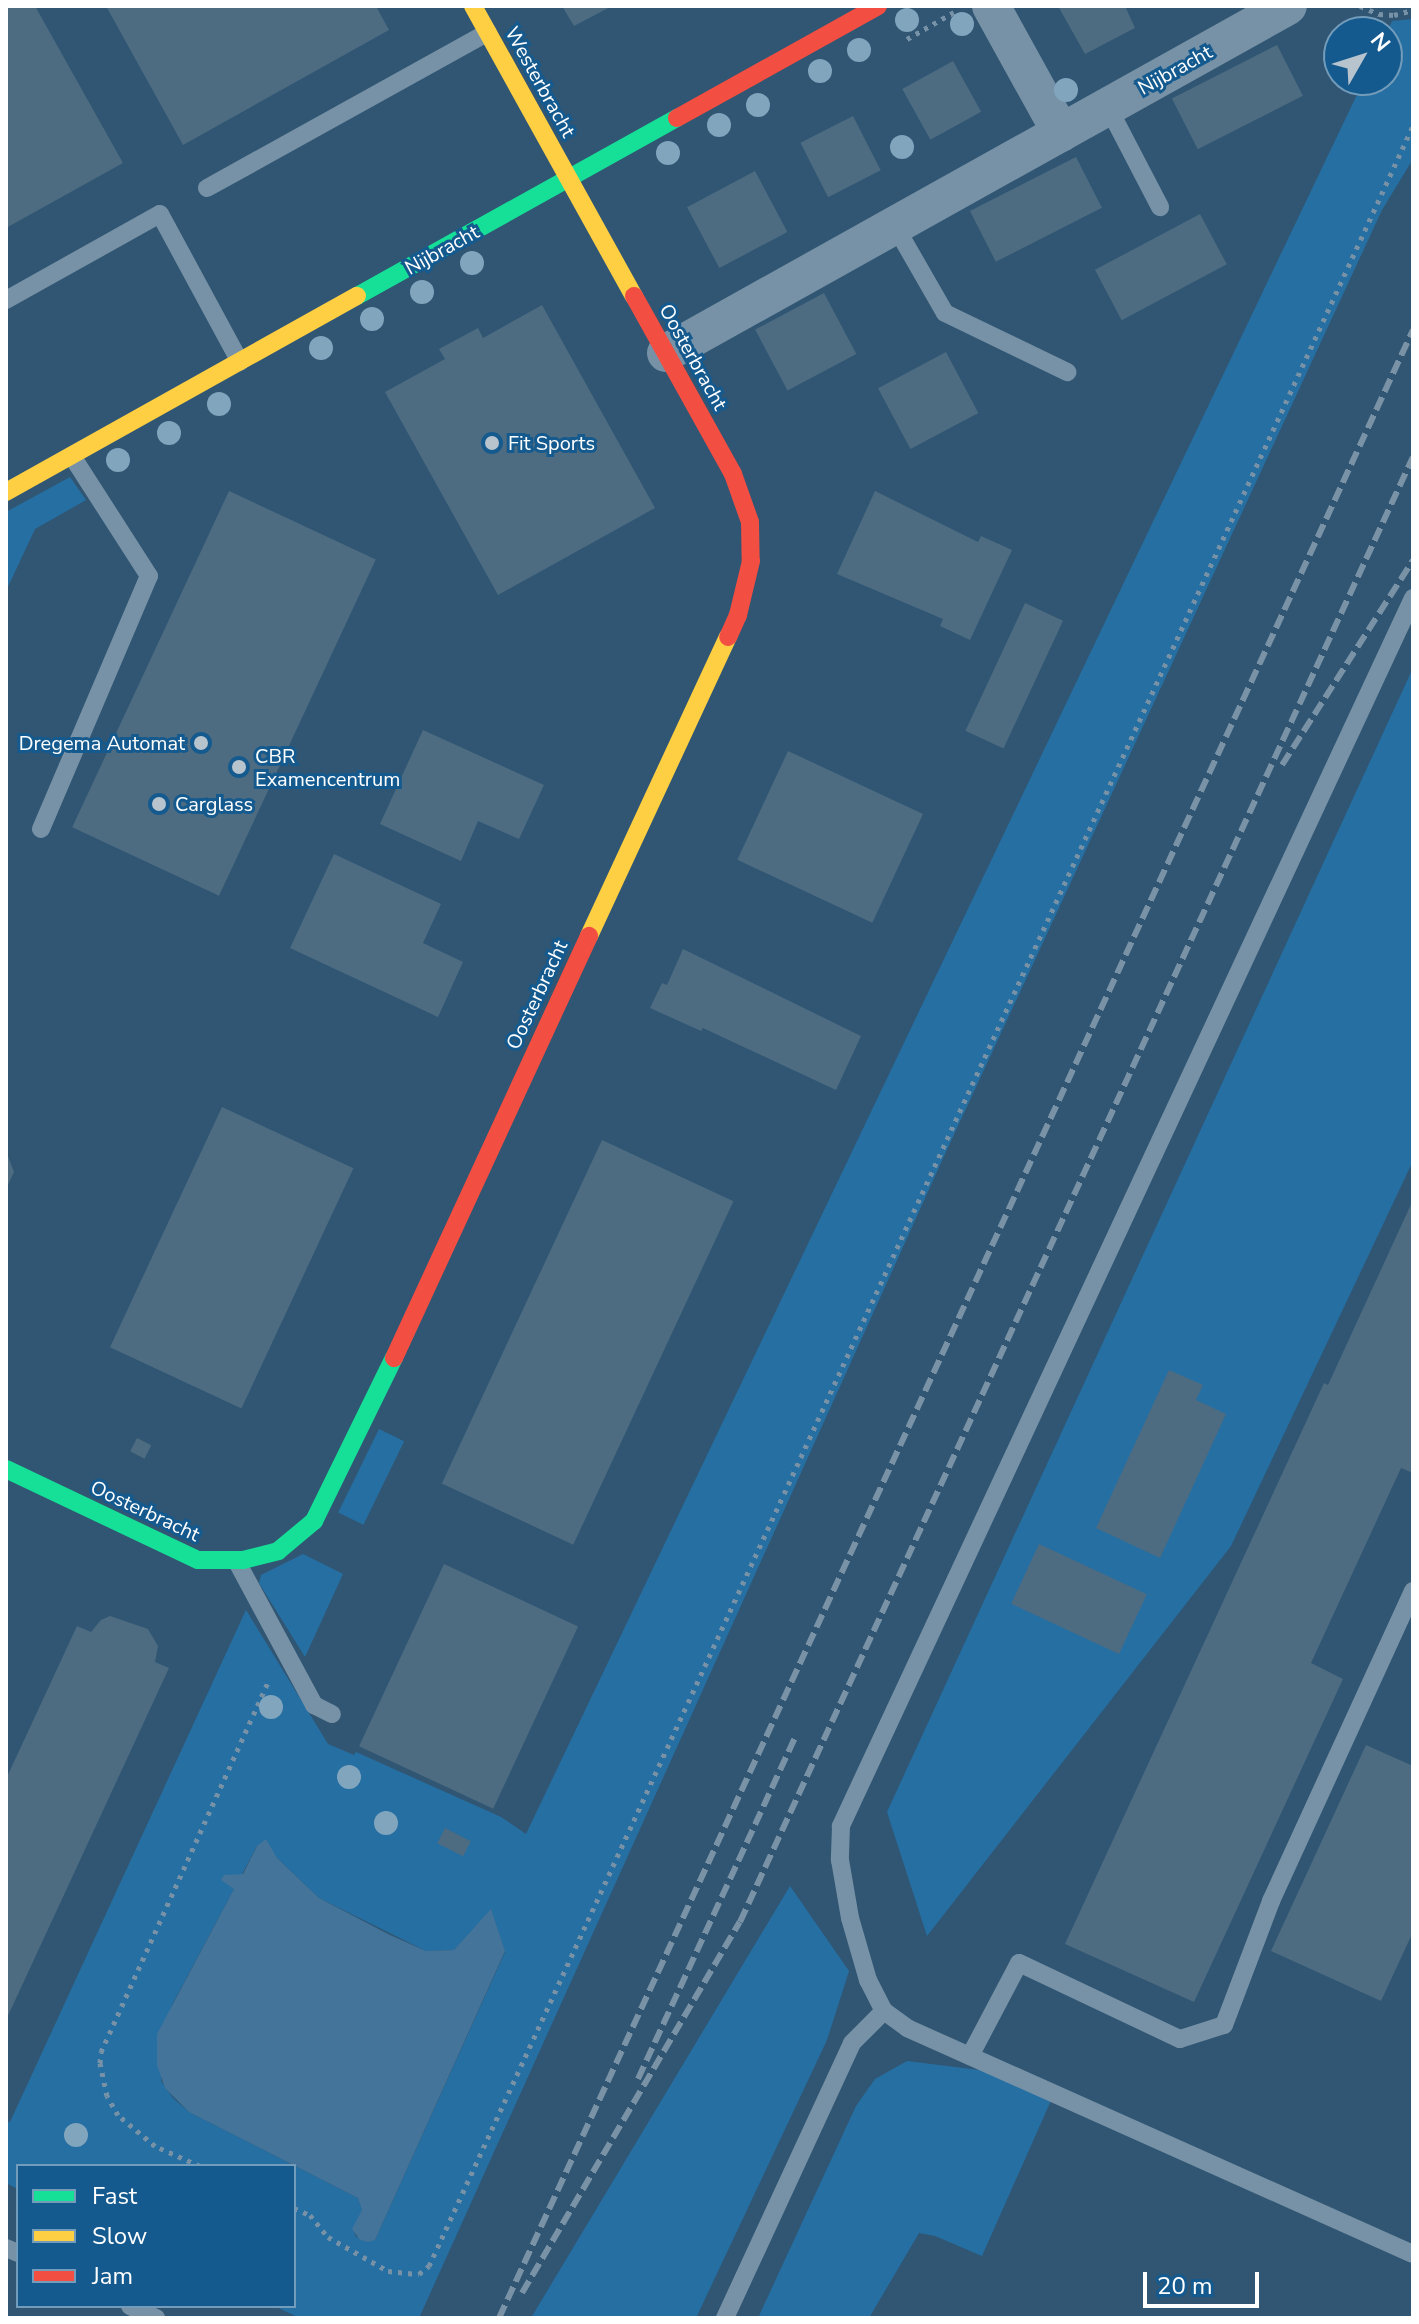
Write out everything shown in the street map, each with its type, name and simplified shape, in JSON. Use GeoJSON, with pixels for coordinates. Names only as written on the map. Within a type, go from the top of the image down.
{"type":"FeatureCollection","features":[{"type":"Feature","properties":{"kind":"street","name":"Westerbracht"},"geometry":{"type":"LineString","coordinates":[[473,6],[569,179]]}},
{"type":"Feature","properties":{"kind":"street","name":"Nijbracht"},"geometry":{"type":"LineString","coordinates":[[6,492],[878,6]]}},
{"type":"Feature","properties":{"kind":"street"},"geometry":{"type":"LineString","coordinates":[[991,6],[1061,133]]}},
{"type":"Feature","properties":{"kind":"street","name":"Nijbracht"},"geometry":{"type":"LineString","coordinates":[[666,353],[1288,6]]}},
{"type":"Feature","properties":{"kind":"street","name":"Oosterbracht"},"geometry":{"type":"LineString","coordinates":[[6,1469],[198,1560],[236,1560],[278,1551],[314,1521],[339,1476],[738,615],[751,561],[750,522],[733,474],[569,179]]}},
{"type":"Feature","properties":{"kind":"lane"},"geometry":{"type":"LineString","coordinates":[[207,188],[488,32]]}},
{"type":"Feature","properties":{"kind":"lane"},"geometry":{"type":"LineString","coordinates":[[1108,107],[1160,207]]}},
{"type":"Feature","properties":{"kind":"lane"},"geometry":{"type":"LineString","coordinates":[[6,300],[160,214],[240,362]]}},
{"type":"Feature","properties":{"kind":"lane"},"geometry":{"type":"LineString","coordinates":[[895,226],[945,313],[1067,372]]}},
{"type":"Feature","properties":{"kind":"lane"},"geometry":{"type":"LineString","coordinates":[[41,829],[149,576],[72,456]]}},
{"type":"Feature","properties":{"kind":"lane"},"geometry":{"type":"LineString","coordinates":[[1413,598],[841,1826],[840,1860],[850,1918],[868,1980],[884,2011],[907,2028],[1413,2254]]}},
{"type":"Feature","properties":{"kind":"lane"},"geometry":{"type":"LineString","coordinates":[[236,1560],[314,1705],[332,1714]]}},
{"type":"Feature","properties":{"kind":"lane"},"geometry":{"type":"LineString","coordinates":[[970,2056],[1019,1963],[1180,2039],[1224,2025],[1271,1901],[1413,1591]]}},
{"type":"Feature","properties":{"kind":"lane"},"geometry":{"type":"LineString","coordinates":[[725,2318],[852,2043],[884,2011]]}},
{"type":"Feature","properties":{"kind":"lane"},"geometry":{"type":"LineString","coordinates":[[134,2308],[156,2318]]}},
{"type":"Feature","properties":{"kind":"path"},"geometry":{"type":"LineString","coordinates":[[1360,6],[1379,14],[1394,15],[1413,10]]}},
{"type":"Feature","properties":{"kind":"path"},"geometry":{"type":"LineString","coordinates":[[296,2209],[310,2215],[328,2237],[396,2275],[419,2274],[429,2266],[1413,126]]}},
{"type":"Feature","properties":{"kind":"path"},"geometry":{"type":"LineString","coordinates":[[196,2164],[155,2146],[118,2115],[107,2096],[101,2052],[283,1649]]}},
{"type":"Feature","properties":{"kind":"shaded area"},"geometry":{"type":"Polygon","coordinates":[[[1413,19],[1413,159],[1382,210],[945,1154],[419,2318],[300,2318],[278,2308],[296,2308],[296,2166],[358,2198],[362,2210],[354,2232],[356,2237],[375,2240],[505,1952],[491,1910],[454,1950],[426,1951],[319,1898],[277,1858],[257,1846],[172,2005],[161,2081],[173,2098],[189,2112],[291,2164],[16,2164],[16,2188],[6,2183],[6,2121],[10,2122],[246,1610],[328,1744],[354,1755],[356,1752],[501,1817],[526,1834],[1356,96],[1403,96],[1403,20],[1413,19]]]}},
{"type":"Feature","properties":{"kind":"shaded area"},"geometry":{"type":"Polygon","coordinates":[[[70,477],[86,500],[35,529],[6,591],[6,512],[70,477]]]}},
{"type":"Feature","properties":{"kind":"shaded area"},"geometry":{"type":"Polygon","coordinates":[[[1413,668],[1413,1161],[1231,1546],[927,1936],[887,1812],[1413,668]]]}},
{"type":"Feature","properties":{"kind":"shaded area"},"geometry":{"type":"Polygon","coordinates":[[[379,1429],[404,1441],[363,1525],[338,1513],[379,1429]]]}},
{"type":"Feature","properties":{"kind":"shaded area"},"geometry":{"type":"Polygon","coordinates":[[[303,1554],[343,1574],[305,1657],[259,1583],[261,1575],[303,1554]]]}},
{"type":"Feature","properties":{"kind":"shaded area"},"geometry":{"type":"Polygon","coordinates":[[[266,1839],[277,1858],[319,1898],[426,1951],[454,1950],[491,1909],[505,1951],[375,2240],[360,2240],[352,2229],[362,2210],[358,2198],[189,2112],[165,2088],[157,2065],[157,2034],[234,1889],[221,1880],[224,1875],[243,1874],[257,1846],[266,1839]]]}},
{"type":"Feature","properties":{"kind":"shaded area"},"geometry":{"type":"Polygon","coordinates":[[[790,1886],[849,1971],[827,2040],[696,2318],[531,2318],[790,1886]]]}},
{"type":"Feature","properties":{"kind":"shaded area"},"geometry":{"type":"Polygon","coordinates":[[[907,2061],[995,2072],[1053,2096],[982,2256],[935,2236],[919,2233],[869,2318],[758,2318],[856,2106],[875,2079],[907,2061]]]}},
{"type":"Feature","properties":{"kind":"building"},"geometry":{"type":"Polygon","coordinates":[[[6,6],[35,6],[123,163],[6,228],[6,6]]]}},
{"type":"Feature","properties":{"kind":"building"},"geometry":{"type":"Polygon","coordinates":[[[106,6],[376,6],[389,30],[183,145],[106,6]]]}},
{"type":"Feature","properties":{"kind":"building"},"geometry":{"type":"Polygon","coordinates":[[[562,6],[612,6],[574,26],[562,6]]]}},
{"type":"Feature","properties":{"kind":"building"},"geometry":{"type":"Polygon","coordinates":[[[1058,6],[1125,6],[1135,28],[1085,54],[1058,6]]]}},
{"type":"Feature","properties":{"kind":"building"},"geometry":{"type":"Polygon","coordinates":[[[1277,45],[1303,96],[1198,149],[1172,99],[1277,45]]]}},
{"type":"Feature","properties":{"kind":"building"},"geometry":{"type":"Polygon","coordinates":[[[953,61],[981,112],[930,140],[902,89],[953,61]]]}},
{"type":"Feature","properties":{"kind":"building"},"geometry":{"type":"Polygon","coordinates":[[[853,116],[881,170],[828,197],[800,143],[853,116]]]}},
{"type":"Feature","properties":{"kind":"building"},"geometry":{"type":"Polygon","coordinates":[[[1076,157],[1102,208],[996,262],[970,211],[1076,157]]]}},
{"type":"Feature","properties":{"kind":"building"},"geometry":{"type":"Polygon","coordinates":[[[755,171],[787,232],[719,268],[687,207],[755,171]]]}},
{"type":"Feature","properties":{"kind":"building"},"geometry":{"type":"Polygon","coordinates":[[[1200,214],[1227,264],[1122,320],[1095,270],[1200,214]]]}},
{"type":"Feature","properties":{"kind":"building"},"geometry":{"type":"Polygon","coordinates":[[[824,293],[856,354],[788,391],[755,330],[824,293]]]}},
{"type":"Feature","properties":{"kind":"building"},"geometry":{"type":"Polygon","coordinates":[[[542,305],[655,508],[498,595],[385,392],[445,359],[439,349],[478,328],[483,338],[542,305]]]}},
{"type":"Feature","properties":{"kind":"building"},"geometry":{"type":"Polygon","coordinates":[[[946,352],[978,413],[910,449],[878,388],[946,352]]]}},
{"type":"Feature","properties":{"kind":"building"},"geometry":{"type":"Polygon","coordinates":[[[229,491],[376,559],[219,896],[72,827],[229,491]]]}},
{"type":"Feature","properties":{"kind":"building"},"geometry":{"type":"Polygon","coordinates":[[[875,491],[978,542],[981,536],[1012,550],[970,640],[940,626],[943,619],[837,574],[875,491]]]}},
{"type":"Feature","properties":{"kind":"building"},"geometry":{"type":"Polygon","coordinates":[[[1025,603],[1063,621],[1003,749],[965,731],[1025,603]]]}},
{"type":"Feature","properties":{"kind":"building"},"geometry":{"type":"Polygon","coordinates":[[[423,730],[544,785],[519,839],[478,821],[461,861],[380,824],[423,730]]]}},
{"type":"Feature","properties":{"kind":"building"},"geometry":{"type":"Polygon","coordinates":[[[788,751],[923,814],[872,923],[737,860],[788,751]]]}},
{"type":"Feature","properties":{"kind":"building"},"geometry":{"type":"Polygon","coordinates":[[[334,854],[441,904],[423,943],[463,962],[438,1017],[290,948],[334,854]]]}},
{"type":"Feature","properties":{"kind":"building"},"geometry":{"type":"Polygon","coordinates":[[[683,949],[861,1036],[836,1090],[703,1028],[701,1031],[650,1008],[662,983],[667,985],[683,949]]]}},
{"type":"Feature","properties":{"kind":"building"},"geometry":{"type":"Polygon","coordinates":[[[222,1107],[353,1168],[241,1408],[110,1347],[222,1107]]]}},
{"type":"Feature","properties":{"kind":"building"},"geometry":{"type":"Polygon","coordinates":[[[602,1140],[733,1201],[573,1545],[442,1483],[602,1140]]]}},
{"type":"Feature","properties":{"kind":"building"},"geometry":{"type":"Polygon","coordinates":[[[6,1151],[14,1172],[6,1189],[6,1151]]]}},
{"type":"Feature","properties":{"kind":"building"},"geometry":{"type":"Polygon","coordinates":[[[1413,1200],[1413,1473],[1401,1468],[1311,1663],[1343,1679],[1194,2002],[1065,1944],[1324,1383],[1328,1385],[1413,1200]]]}},
{"type":"Feature","properties":{"kind":"building"},"geometry":{"type":"Polygon","coordinates":[[[1169,1370],[1203,1385],[1196,1400],[1226,1414],[1160,1558],[1096,1528],[1169,1370]]]}},
{"type":"Feature","properties":{"kind":"building"},"geometry":{"type":"Polygon","coordinates":[[[137,1438],[151,1445],[144,1459],[130,1451],[137,1438]]]}},
{"type":"Feature","properties":{"kind":"building"},"geometry":{"type":"Polygon","coordinates":[[[1039,1544],[1147,1594],[1119,1654],[1011,1604],[1039,1544]]]}},
{"type":"Feature","properties":{"kind":"building"},"geometry":{"type":"Polygon","coordinates":[[[444,1564],[578,1627],[493,1809],[359,1746],[444,1564]]]}},
{"type":"Feature","properties":{"kind":"building"},"geometry":{"type":"Polygon","coordinates":[[[110,1616],[148,1629],[158,1646],[155,1662],[169,1668],[6,2020],[6,1779],[77,1626],[91,1632],[101,1620],[110,1616]]]}},
{"type":"Feature","properties":{"kind":"building"},"geometry":{"type":"Polygon","coordinates":[[[1366,1745],[1413,1766],[1413,1932],[1381,2001],[1271,1951],[1366,1745]]]}},
{"type":"Feature","properties":{"kind":"building"},"geometry":{"type":"Polygon","coordinates":[[[445,1828],[471,1841],[463,1856],[437,1843],[445,1828]]]}},
{"type":"Feature","properties":{"kind":"railway"},"geometry":{"type":"LineString","coordinates":[[499,2318],[1413,330]]}},
{"type":"Feature","properties":{"kind":"railway"},"geometry":{"type":"LineString","coordinates":[[522,2293],[740,1922],[1413,457]]}},
{"type":"Feature","properties":{"kind":"railway"},"geometry":{"type":"LineString","coordinates":[[1282,765],[1413,560]]}},
{"type":"Feature","properties":{"kind":"railway"},"geometry":{"type":"LineString","coordinates":[[638,2079],[795,1738]]}},
{"type":"Feature","properties":{"kind":"traffic: fast"},"geometry":{"type":"LineString","coordinates":[[357,296],[677,118]]}},
{"type":"Feature","properties":{"kind":"traffic: fast"},"geometry":{"type":"LineString","coordinates":[[6,1469],[198,1560],[243,1560],[278,1551],[314,1521],[394,1358]]}},
{"type":"Feature","properties":{"kind":"traffic: slow"},"geometry":{"type":"LineString","coordinates":[[473,6],[634,296]]}},
{"type":"Feature","properties":{"kind":"traffic: slow"},"geometry":{"type":"LineString","coordinates":[[6,492],[357,296]]}},
{"type":"Feature","properties":{"kind":"traffic: slow"},"geometry":{"type":"LineString","coordinates":[[589,936],[728,637]]}},
{"type":"Feature","properties":{"kind":"traffic: jam"},"geometry":{"type":"LineString","coordinates":[[677,118],[878,6]]}},
{"type":"Feature","properties":{"kind":"traffic: jam"},"geometry":{"type":"LineString","coordinates":[[634,296],[733,474],[750,522],[751,561],[738,615],[728,637]]}},
{"type":"Feature","properties":{"kind":"traffic: jam"},"geometry":{"type":"LineString","coordinates":[[394,1358],[589,936]]}},
{"type":"Feature","properties":{"kind":"place","name":"Fit Sports"},"geometry":{"type":"Point","coordinates":[492,443]}},
{"type":"Feature","properties":{"kind":"place","name":"Dregema Automat"},"geometry":{"type":"Point","coordinates":[201,743]}},
{"type":"Feature","properties":{"kind":"place","name":"CBR Examencentrum"},"geometry":{"type":"Point","coordinates":[239,767]}},
{"type":"Feature","properties":{"kind":"place","name":"Carglass"},"geometry":{"type":"Point","coordinates":[159,804]}}]}
